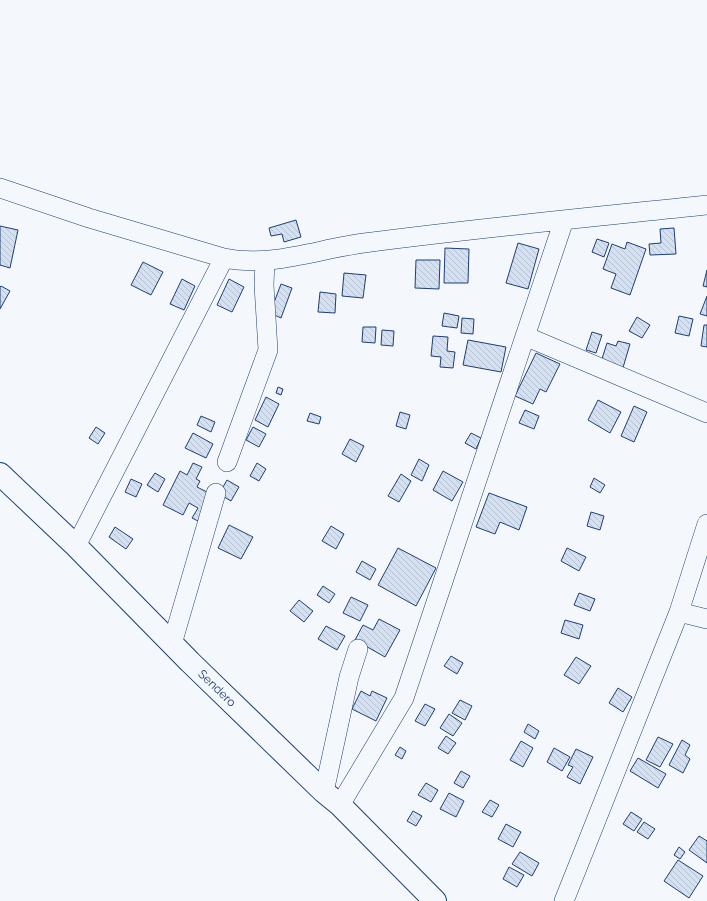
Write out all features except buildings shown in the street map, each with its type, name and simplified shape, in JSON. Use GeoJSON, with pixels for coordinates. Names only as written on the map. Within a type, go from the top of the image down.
{"type":"FeatureCollection","features":[{"type":"Feature","properties":{"kind":"main road","name":"Sendero"},"geometry":{"type":"LineString","coordinates":[[0,474],[76,546],[172,644],[332,798],[435,901]]}},
{"type":"Feature","properties":{"kind":"street"},"geometry":{"type":"LineString","coordinates":[[0,188],[89,218],[238,261],[265,261],[350,245],[707,205]]}},
{"type":"Feature","properties":{"kind":"street"},"geometry":{"type":"LineString","coordinates":[[332,798],[404,698],[564,220]]}},
{"type":"Feature","properties":{"kind":"street"},"geometry":{"type":"LineString","coordinates":[[76,546],[224,258]]}},
{"type":"Feature","properties":{"kind":"street"},"geometry":{"type":"LineString","coordinates":[[227,462],[268,350],[265,261]]}},
{"type":"Feature","properties":{"kind":"street"},"geometry":{"type":"LineString","coordinates":[[525,336],[707,413]]}},
{"type":"Feature","properties":{"kind":"street"},"geometry":{"type":"LineString","coordinates":[[172,644],[216,493]]}},
{"type":"Feature","properties":{"kind":"street"},"geometry":{"type":"LineString","coordinates":[[564,901],[679,612],[707,524]]}},
{"type":"Feature","properties":{"kind":"street"},"geometry":{"type":"LineString","coordinates":[[679,612],[707,619]]}},
{"type":"Feature","properties":{"kind":"street"},"geometry":{"type":"LineString","coordinates":[[332,798],[349,677],[358,649]]}}]}
